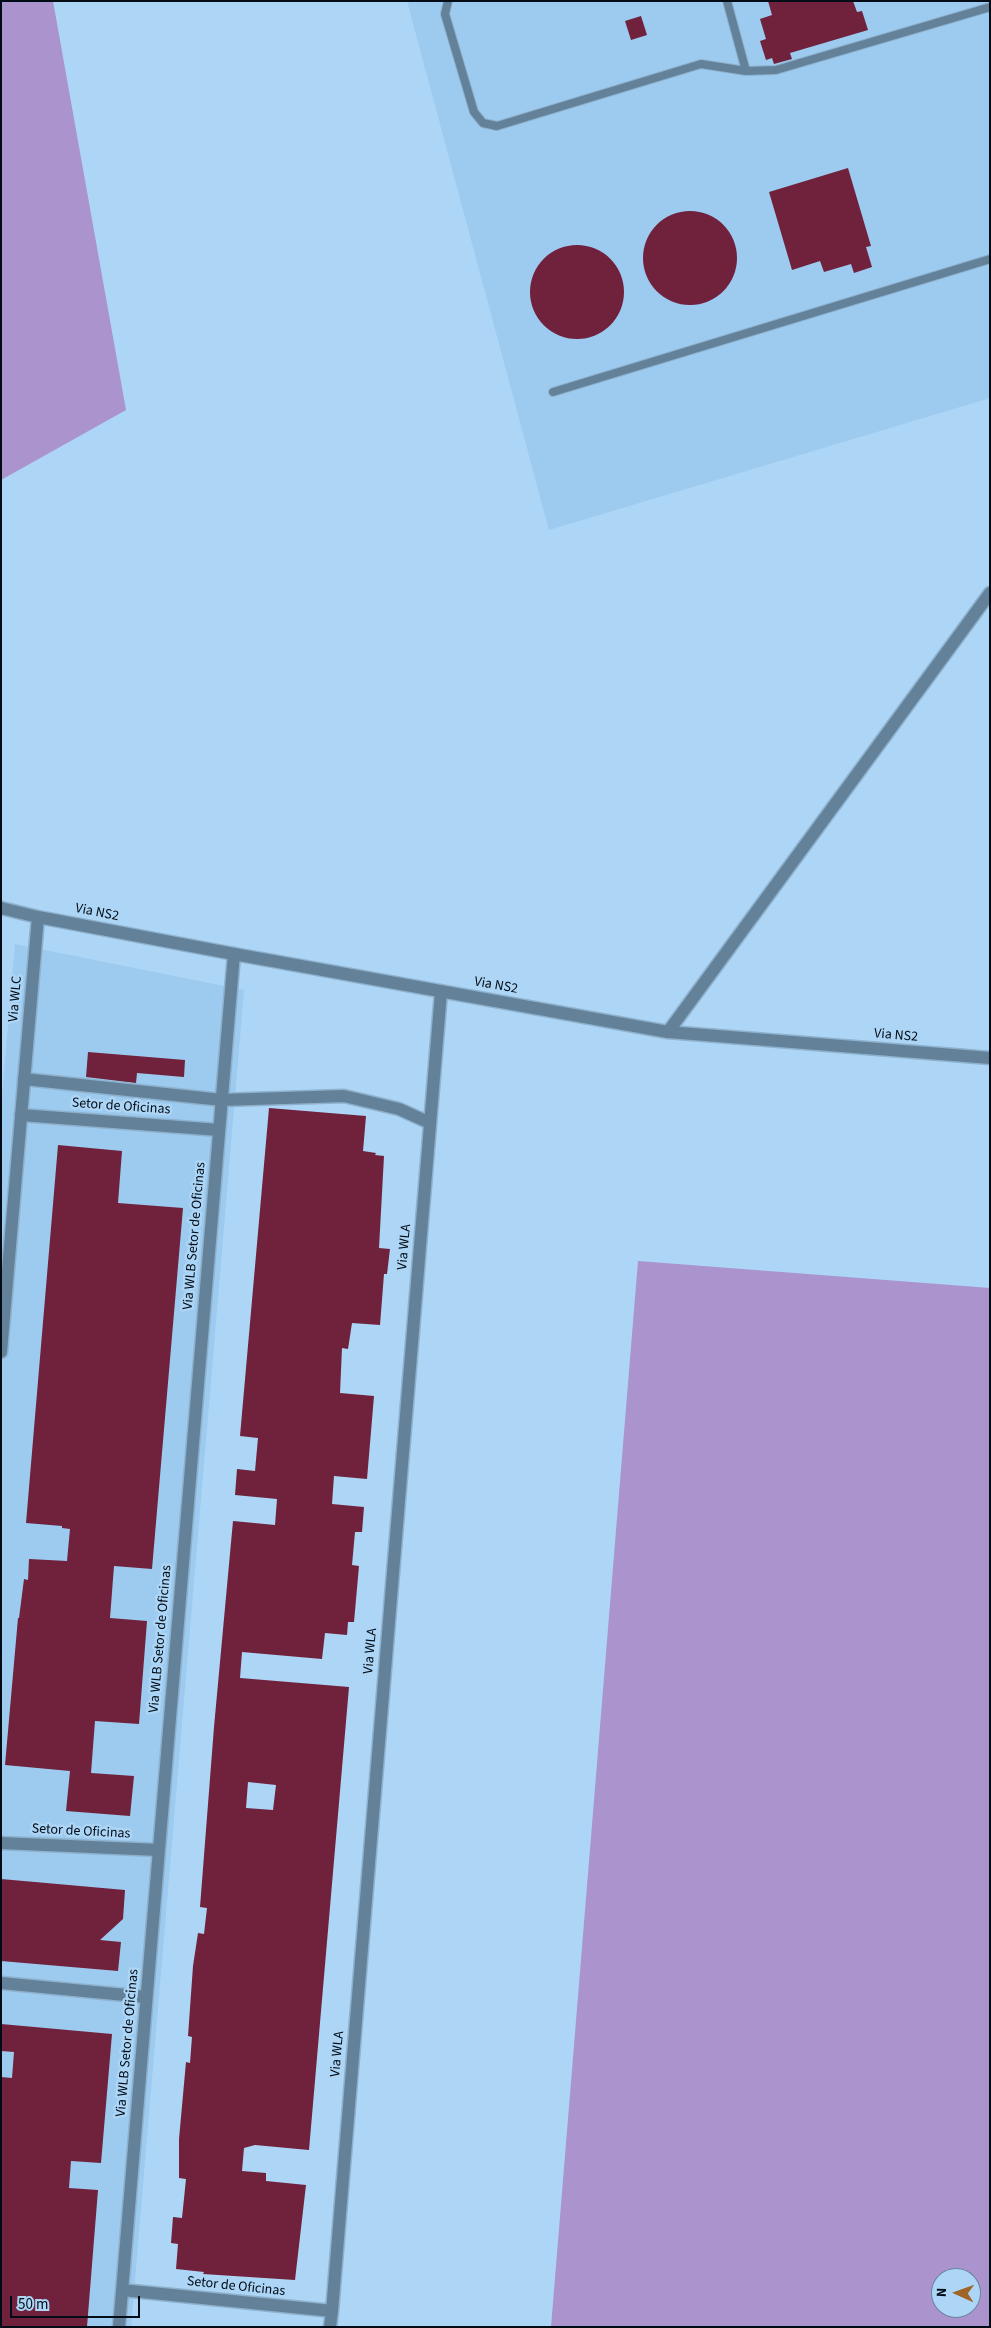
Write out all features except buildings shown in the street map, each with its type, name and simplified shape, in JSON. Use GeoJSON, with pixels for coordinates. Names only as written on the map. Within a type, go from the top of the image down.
{"type":"FeatureCollection","features":[{"type":"Feature","properties":{"kind":"street"},"geometry":{"type":"LineString","coordinates":[[668,1032],[990,593]]}},
{"type":"Feature","properties":{"kind":"street","name":"Via NS2"},"geometry":{"type":"LineString","coordinates":[[1,908],[38,917],[234,954],[668,1032],[990,1058]]}},
{"type":"Feature","properties":{"kind":"street","name":"Via WLC"},"geometry":{"type":"LineString","coordinates":[[1,1352],[38,917]]}},
{"type":"Feature","properties":{"kind":"street","name":"Via WLB Setor de Oficinas"},"geometry":{"type":"LineString","coordinates":[[119,2327],[234,954]]}},
{"type":"Feature","properties":{"kind":"street","name":"Via WLA"},"geometry":{"type":"LineString","coordinates":[[332,2311],[441,992]]}},
{"type":"Feature","properties":{"kind":"street"},"geometry":{"type":"LineString","coordinates":[[24,1079],[222,1100],[344,1096],[399,1109],[430,1123]]}},
{"type":"Feature","properties":{"kind":"street","name":"Setor de Oficinas"},"geometry":{"type":"LineString","coordinates":[[21,1115],[219,1130]]}},
{"type":"Feature","properties":{"kind":"street","name":"Setor de Oficinas"},"geometry":{"type":"LineString","coordinates":[[1,1843],[159,1850]]}},
{"type":"Feature","properties":{"kind":"street"},"geometry":{"type":"LineString","coordinates":[[1,1983],[146,1997]]}},
{"type":"Feature","properties":{"kind":"street","name":"Setor de Oficinas"},"geometry":{"type":"LineString","coordinates":[[122,2290],[332,2311]]}},
{"type":"Feature","properties":{"kind":"street"},"geometry":{"type":"LineString","coordinates":[[330,2327],[332,2311]]}},
{"type":"Feature","properties":{"kind":"lane"},"geometry":{"type":"LineString","coordinates":[[448,1],[445,14],[474,112],[482,123],[497,126],[701,64],[746,71],[776,70],[990,6]]}},
{"type":"Feature","properties":{"kind":"lane"},"geometry":{"type":"LineString","coordinates":[[727,1],[746,71]]}},
{"type":"Feature","properties":{"kind":"lane"},"geometry":{"type":"LineString","coordinates":[[554,392],[990,260]]}},
{"type":"Feature","properties":{"kind":"shaded area"},"geometry":{"type":"Polygon","coordinates":[[[1,1],[53,1],[126,410],[1,480],[1,1]]]}},
{"type":"Feature","properties":{"kind":"shaded area"},"geometry":{"type":"Polygon","coordinates":[[[407,1],[990,1],[990,398],[549,530],[407,1]]]}},
{"type":"Feature","properties":{"kind":"shaded area"},"geometry":{"type":"Polygon","coordinates":[[[15,944],[244,990],[131,2327],[1,2327],[1,1108],[15,944]]]}},
{"type":"Feature","properties":{"kind":"shaded area"},"geometry":{"type":"Polygon","coordinates":[[[638,1261],[990,1288],[990,2327],[551,2327],[638,1261]]]}}]}
